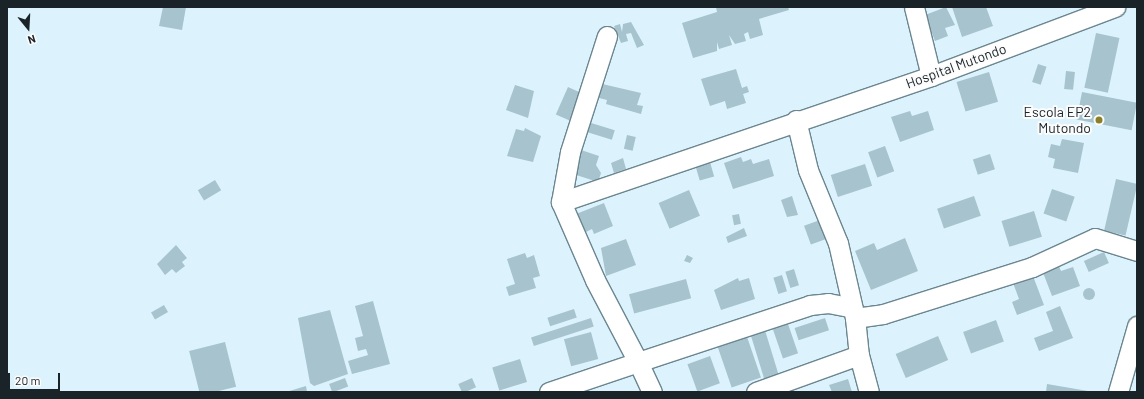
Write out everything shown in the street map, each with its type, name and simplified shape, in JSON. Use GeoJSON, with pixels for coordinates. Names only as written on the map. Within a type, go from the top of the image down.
{"type":"FeatureCollection","features":[{"type":"Feature","properties":{"kind":"street"},"geometry":{"type":"LineString","coordinates":[[914,7],[931,76]]}},
{"type":"Feature","properties":{"kind":"street","name":"Hospital Mutondo"},"geometry":{"type":"LineString","coordinates":[[561,202],[796,120],[931,76],[1115,7]]}},
{"type":"Feature","properties":{"kind":"street"},"geometry":{"type":"LineString","coordinates":[[607,36],[570,152],[561,202],[595,280],[652,392]]}},
{"type":"Feature","properties":{"kind":"street"},"geometry":{"type":"LineString","coordinates":[[796,120],[808,170],[838,243],[854,313],[858,355],[869,392]]}},
{"type":"Feature","properties":{"kind":"street"},"geometry":{"type":"LineString","coordinates":[[549,392],[810,305],[828,303],[854,313],[883,314],[1032,267],[1095,238],[1137,251]]}},
{"type":"Feature","properties":{"kind":"street"},"geometry":{"type":"LineString","coordinates":[[1118,392],[1137,326]]}},
{"type":"Feature","properties":{"kind":"street"},"geometry":{"type":"LineString","coordinates":[[756,392],[858,355]]}},
{"type":"Feature","properties":{"kind":"building"},"geometry":{"type":"Polygon","coordinates":[[[163,7],[186,7],[182,30],[159,26],[163,7]]]}},
{"type":"Feature","properties":{"kind":"building"},"geometry":{"type":"Polygon","coordinates":[[[716,7],[788,7],[789,10],[759,19],[763,35],[750,39],[748,32],[744,34],[746,41],[735,44],[729,35],[732,45],[719,49],[717,42],[717,51],[693,58],[682,23],[717,12],[716,7]]]}},
{"type":"Feature","properties":{"kind":"building"},"geometry":{"type":"Polygon","coordinates":[[[946,7],[955,25],[945,28],[948,36],[935,41],[925,15],[946,7]]]}},
{"type":"Feature","properties":{"kind":"building"},"geometry":{"type":"Polygon","coordinates":[[[952,7],[986,7],[993,26],[962,37],[952,7]]]}},
{"type":"Feature","properties":{"kind":"building"},"geometry":{"type":"Polygon","coordinates":[[[631,22],[644,45],[637,48],[631,33],[626,34],[628,41],[621,43],[614,26],[620,24],[622,32],[623,24],[631,22]]]}},
{"type":"Feature","properties":{"kind":"building"},"geometry":{"type":"Polygon","coordinates":[[[1096,33],[1119,38],[1108,93],[1084,88],[1096,33]]]}},
{"type":"Feature","properties":{"kind":"building"},"geometry":{"type":"Polygon","coordinates":[[[1038,64],[1047,67],[1041,85],[1032,82],[1038,64]]]}},
{"type":"Feature","properties":{"kind":"building"},"geometry":{"type":"Polygon","coordinates":[[[736,69],[742,88],[747,86],[749,92],[743,94],[746,103],[727,109],[725,101],[710,106],[701,79],[736,69]]]}},
{"type":"Feature","properties":{"kind":"building"},"geometry":{"type":"Polygon","coordinates":[[[1066,71],[1075,72],[1073,90],[1064,89],[1066,71]]]}},
{"type":"Feature","properties":{"kind":"building"},"geometry":{"type":"Polygon","coordinates":[[[989,72],[998,102],[966,112],[956,82],[989,72]]]}},
{"type":"Feature","properties":{"kind":"building"},"geometry":{"type":"Polygon","coordinates":[[[598,83],[641,93],[637,105],[643,106],[641,114],[606,104],[607,100],[595,97],[598,83]]]}},
{"type":"Feature","properties":{"kind":"building"},"geometry":{"type":"Polygon","coordinates":[[[515,85],[534,91],[528,118],[506,110],[515,85]]]}},
{"type":"Feature","properties":{"kind":"building"},"geometry":{"type":"Polygon","coordinates":[[[568,87],[586,95],[574,123],[556,114],[568,87]]]}},
{"type":"Feature","properties":{"kind":"building"},"geometry":{"type":"Polygon","coordinates":[[[1082,92],[1137,103],[1132,130],[1077,119],[1082,92]]]}},
{"type":"Feature","properties":{"kind":"building"},"geometry":{"type":"Polygon","coordinates":[[[910,111],[912,116],[928,111],[934,130],[900,142],[891,117],[910,111]]]}},
{"type":"Feature","properties":{"kind":"building"},"geometry":{"type":"Polygon","coordinates":[[[588,122],[615,130],[612,140],[585,132],[588,122]]]}},
{"type":"Feature","properties":{"kind":"building"},"geometry":{"type":"Polygon","coordinates":[[[525,128],[541,136],[533,162],[507,156],[516,129],[524,131],[525,128]]]}},
{"type":"Feature","properties":{"kind":"building"},"geometry":{"type":"Polygon","coordinates":[[[627,135],[636,137],[633,151],[624,149],[627,135]]]}},
{"type":"Feature","properties":{"kind":"building"},"geometry":{"type":"Polygon","coordinates":[[[1062,139],[1084,143],[1078,173],[1053,168],[1055,159],[1048,157],[1051,144],[1060,146],[1062,139]]]}},
{"type":"Feature","properties":{"kind":"building"},"geometry":{"type":"Polygon","coordinates":[[[885,146],[894,171],[877,178],[868,152],[885,146]]]}},
{"type":"Feature","properties":{"kind":"building"},"geometry":{"type":"Polygon","coordinates":[[[578,149],[599,156],[596,165],[601,173],[598,182],[570,173],[578,149]]]}},
{"type":"Feature","properties":{"kind":"building"},"geometry":{"type":"Polygon","coordinates":[[[990,154],[995,169],[978,175],[973,160],[990,154]]]}},
{"type":"Feature","properties":{"kind":"building"},"geometry":{"type":"Polygon","coordinates":[[[741,157],[743,162],[751,159],[753,164],[769,159],[774,176],[733,189],[724,163],[741,157]]]}},
{"type":"Feature","properties":{"kind":"building"},"geometry":{"type":"Polygon","coordinates":[[[623,158],[626,169],[614,173],[611,163],[623,158]]]}},
{"type":"Feature","properties":{"kind":"building"},"geometry":{"type":"Polygon","coordinates":[[[710,162],[714,176],[700,181],[696,166],[710,162]]]}},
{"type":"Feature","properties":{"kind":"building"},"geometry":{"type":"Polygon","coordinates":[[[865,164],[872,186],[838,197],[831,175],[865,164]]]}},
{"type":"Feature","properties":{"kind":"building"},"geometry":{"type":"Polygon","coordinates":[[[1116,179],[1137,184],[1126,236],[1104,231],[1116,179]]]}},
{"type":"Feature","properties":{"kind":"building"},"geometry":{"type":"Polygon","coordinates":[[[215,180],[221,190],[204,201],[198,190],[215,180]]]}},
{"type":"Feature","properties":{"kind":"building"},"geometry":{"type":"Polygon","coordinates":[[[1052,189],[1075,197],[1066,221],[1044,214],[1052,189]]]}},
{"type":"Feature","properties":{"kind":"building"},"geometry":{"type":"Polygon","coordinates":[[[689,190],[700,216],[670,229],[659,203],[689,190]]]}},
{"type":"Feature","properties":{"kind":"building"},"geometry":{"type":"Polygon","coordinates":[[[792,196],[798,215],[787,217],[781,200],[792,196]]]}},
{"type":"Feature","properties":{"kind":"building"},"geometry":{"type":"Polygon","coordinates":[[[974,196],[981,216],[944,229],[937,209],[974,196]]]}},
{"type":"Feature","properties":{"kind":"building"},"geometry":{"type":"Polygon","coordinates":[[[604,203],[613,226],[594,234],[592,229],[584,233],[576,214],[604,203]]]}},
{"type":"Feature","properties":{"kind":"building"},"geometry":{"type":"Polygon","coordinates":[[[1034,211],[1042,237],[1009,247],[1001,221],[1034,211]]]}},
{"type":"Feature","properties":{"kind":"building"},"geometry":{"type":"Polygon","coordinates":[[[739,214],[741,224],[734,225],[732,215],[739,214]]]}},
{"type":"Feature","properties":{"kind":"building"},"geometry":{"type":"Polygon","coordinates":[[[820,220],[827,239],[811,245],[804,226],[820,220]]]}},
{"type":"Feature","properties":{"kind":"building"},"geometry":{"type":"Polygon","coordinates":[[[744,228],[747,236],[728,243],[726,237],[744,228]]]}},
{"type":"Feature","properties":{"kind":"building"},"geometry":{"type":"Polygon","coordinates":[[[905,238],[918,271],[871,290],[855,251],[874,243],[877,250],[905,238]]]}},
{"type":"Feature","properties":{"kind":"building"},"geometry":{"type":"Polygon","coordinates":[[[626,239],[636,265],[606,276],[601,248],[626,239]]]}},
{"type":"Feature","properties":{"kind":"building"},"geometry":{"type":"Polygon","coordinates":[[[176,245],[187,258],[182,262],[185,266],[176,273],[172,269],[165,275],[157,264],[176,245]]]}},
{"type":"Feature","properties":{"kind":"building"},"geometry":{"type":"Polygon","coordinates":[[[1104,252],[1109,263],[1089,272],[1084,261],[1104,252]]]}},
{"type":"Feature","properties":{"kind":"building"},"geometry":{"type":"Polygon","coordinates":[[[525,253],[527,258],[534,255],[540,276],[533,278],[536,288],[509,296],[506,287],[515,284],[507,259],[525,253]]]}},
{"type":"Feature","properties":{"kind":"building"},"geometry":{"type":"Polygon","coordinates":[[[687,255],[693,258],[690,263],[684,261],[687,255]]]}},
{"type":"Feature","properties":{"kind":"building"},"geometry":{"type":"Polygon","coordinates":[[[1058,264],[1061,271],[1073,267],[1080,286],[1052,296],[1042,270],[1058,264]]]}},
{"type":"Feature","properties":{"kind":"building"},"geometry":{"type":"Polygon","coordinates":[[[794,269],[799,285],[790,288],[785,272],[794,269]]]}},
{"type":"Feature","properties":{"kind":"building"},"geometry":{"type":"Polygon","coordinates":[[[782,275],[787,291],[778,294],[773,278],[782,275]]]}},
{"type":"Feature","properties":{"kind":"building"},"geometry":{"type":"Polygon","coordinates":[[[1033,276],[1044,305],[1017,315],[1012,302],[1019,299],[1013,283],[1033,276]]]}},
{"type":"Feature","properties":{"kind":"building"},"geometry":{"type":"Polygon","coordinates":[[[738,278],[739,281],[749,278],[755,299],[721,310],[714,290],[738,278]]]}},
{"type":"Feature","properties":{"kind":"building"},"geometry":{"type":"Polygon","coordinates":[[[686,279],[691,298],[634,314],[629,294],[686,279]]]}},
{"type":"Feature","properties":{"kind":"building"},"geometry":{"type":"Polygon","coordinates":[[[1087,288],[1091,288],[1095,294],[1091,300],[1087,300],[1083,296],[1083,292],[1087,288]]]}},
{"type":"Feature","properties":{"kind":"building"},"geometry":{"type":"Polygon","coordinates":[[[373,301],[390,364],[352,374],[348,361],[368,355],[366,349],[358,351],[355,338],[363,336],[355,306],[373,301]]]}},
{"type":"Feature","properties":{"kind":"building"},"geometry":{"type":"Polygon","coordinates":[[[164,305],[168,312],[155,319],[151,312],[164,305]]]}},
{"type":"Feature","properties":{"kind":"building"},"geometry":{"type":"Polygon","coordinates":[[[1060,306],[1073,338],[1039,351],[1034,338],[1053,331],[1046,312],[1060,306]]]}},
{"type":"Feature","properties":{"kind":"building"},"geometry":{"type":"Polygon","coordinates":[[[574,309],[577,318],[550,326],[547,318],[574,309]]]}},
{"type":"Feature","properties":{"kind":"building"},"geometry":{"type":"Polygon","coordinates":[[[330,310],[348,374],[314,386],[310,383],[298,318],[330,310]]]}},
{"type":"Feature","properties":{"kind":"building"},"geometry":{"type":"Polygon","coordinates":[[[591,318],[594,327],[534,346],[531,337],[591,318]]]}},
{"type":"Feature","properties":{"kind":"building"},"geometry":{"type":"Polygon","coordinates":[[[825,318],[829,330],[799,340],[795,328],[825,318]]]}},
{"type":"Feature","properties":{"kind":"building"},"geometry":{"type":"Polygon","coordinates":[[[996,320],[1004,342],[971,354],[963,332],[996,320]]]}},
{"type":"Feature","properties":{"kind":"building"},"geometry":{"type":"Polygon","coordinates":[[[788,324],[798,353],[783,359],[773,329],[788,324]]]}},
{"type":"Feature","properties":{"kind":"building"},"geometry":{"type":"Polygon","coordinates":[[[764,327],[779,375],[764,379],[750,331],[764,327]]]}},
{"type":"Feature","properties":{"kind":"building"},"geometry":{"type":"Polygon","coordinates":[[[591,332],[598,359],[571,366],[564,339],[591,332]]]}},
{"type":"Feature","properties":{"kind":"building"},"geometry":{"type":"Polygon","coordinates":[[[746,334],[761,377],[732,388],[717,344],[746,334]]]}},
{"type":"Feature","properties":{"kind":"building"},"geometry":{"type":"Polygon","coordinates":[[[938,336],[948,360],[906,378],[896,354],[938,336]]]}},
{"type":"Feature","properties":{"kind":"building"},"geometry":{"type":"Polygon","coordinates":[[[225,342],[236,387],[215,392],[199,392],[189,351],[225,342]]]}},
{"type":"Feature","properties":{"kind":"building"},"geometry":{"type":"Polygon","coordinates":[[[710,356],[720,383],[697,391],[687,364],[710,356]]]}},
{"type":"Feature","properties":{"kind":"building"},"geometry":{"type":"Polygon","coordinates":[[[520,359],[527,382],[499,390],[492,367],[520,359]]]}},
{"type":"Feature","properties":{"kind":"building"},"geometry":{"type":"Polygon","coordinates":[[[345,378],[348,386],[332,392],[329,384],[345,378]]]}},
{"type":"Feature","properties":{"kind":"building"},"geometry":{"type":"Polygon","coordinates":[[[472,378],[476,387],[462,392],[458,384],[472,378]]]}},
{"type":"Feature","properties":{"kind":"building"},"geometry":{"type":"Polygon","coordinates":[[[848,379],[852,392],[832,392],[829,385],[848,379]]]}},
{"type":"Feature","properties":{"kind":"building"},"geometry":{"type":"Polygon","coordinates":[[[1047,384],[1088,391],[1088,392],[1046,392],[1047,384]]]}},
{"type":"Feature","properties":{"kind":"building"},"geometry":{"type":"Polygon","coordinates":[[[306,386],[307,392],[286,392],[306,386]]]}},
{"type":"Feature","properties":{"kind":"place","name":"Escola EP2 Mutondo"},"geometry":{"type":"Point","coordinates":[1099,120]}}]}
